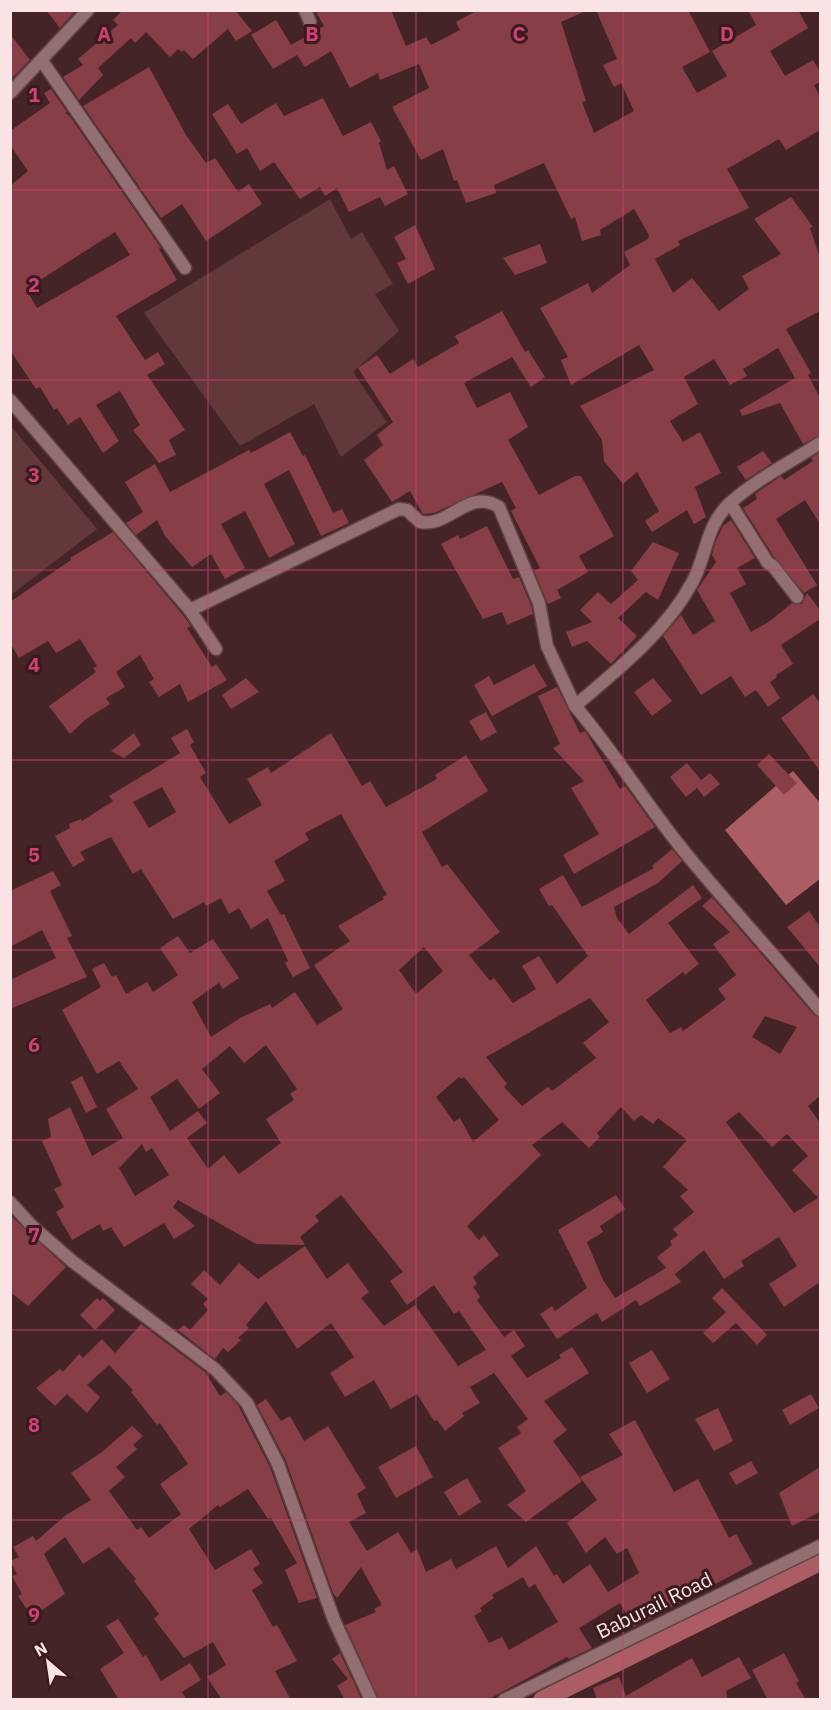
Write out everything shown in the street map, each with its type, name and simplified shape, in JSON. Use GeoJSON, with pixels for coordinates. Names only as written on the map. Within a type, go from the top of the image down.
{"type":"FeatureCollection","features":[{"type":"Feature","properties":{"kind":"street"},"geometry":{"type":"LineString","coordinates":[[10,93],[88,10]]}},
{"type":"Feature","properties":{"kind":"street"},"geometry":{"type":"LineString","coordinates":[[42,61],[185,268]]}},
{"type":"Feature","properties":{"kind":"street"},"geometry":{"type":"LineString","coordinates":[[10,400],[190,610],[216,649]]}},
{"type":"Feature","properties":{"kind":"street"},"geometry":{"type":"LineString","coordinates":[[575,706],[644,647],[670,615],[693,580],[713,522],[730,503],[820,444]]}},
{"type":"Feature","properties":{"kind":"street"},"geometry":{"type":"LineString","coordinates":[[190,610],[399,509],[407,510],[420,522],[434,522],[472,502],[487,501],[499,507],[539,603],[547,646],[575,706],[607,744],[639,794],[688,856],[820,1010]]}},
{"type":"Feature","properties":{"kind":"street"},"geometry":{"type":"LineString","coordinates":[[730,503],[768,563],[773,566],[796,597]]}},
{"type":"Feature","properties":{"kind":"street"},"geometry":{"type":"LineString","coordinates":[[10,1202],[33,1227],[72,1261],[215,1369],[247,1403],[278,1464],[334,1620],[371,1700]]}},
{"type":"Feature","properties":{"kind":"street","name":"Baburail Road"},"geometry":{"type":"LineString","coordinates":[[504,1700],[820,1546]]}},
{"type":"Feature","properties":{"kind":"shaded area"},"geometry":{"type":"Polygon","coordinates":[[[330,199],[351,239],[362,232],[393,284],[375,294],[399,331],[353,372],[387,422],[341,457],[314,404],[240,446],[144,313],[330,199]]]}},
{"type":"Feature","properties":{"kind":"shaded area"},"geometry":{"type":"Polygon","coordinates":[[[10,425],[97,529],[11,595],[10,595],[10,425]]]}},
{"type":"Feature","properties":{"kind":"shaded area"},"geometry":{"type":"Polygon","coordinates":[[[793,771],[820,803],[820,879],[786,905],[725,830],[793,771]]]}},
{"type":"Feature","properties":{"kind":"building"},"geometry":{"type":"Polygon","coordinates":[[[46,10],[76,10],[60,28],[46,10]]]}},
{"type":"Feature","properties":{"kind":"building"},"geometry":{"type":"Polygon","coordinates":[[[123,10],[235,10],[252,31],[236,41],[228,29],[193,59],[184,50],[182,52],[178,49],[170,57],[146,32],[135,43],[131,38],[98,68],[103,75],[79,100],[63,77],[83,65],[78,59],[118,25],[113,20],[123,10]]]}},
{"type":"Feature","properties":{"kind":"building"},"geometry":{"type":"Polygon","coordinates":[[[315,10],[391,10],[406,46],[426,37],[431,45],[460,30],[456,22],[478,10],[588,10],[561,22],[586,101],[582,102],[594,133],[634,111],[621,83],[614,87],[603,65],[617,59],[596,10],[688,10],[710,52],[682,67],[697,93],[727,76],[712,51],[756,25],[748,10],[798,10],[808,28],[770,51],[785,76],[813,60],[820,72],[820,82],[814,85],[820,97],[820,130],[786,150],[779,139],[727,169],[749,208],[678,241],[680,245],[655,259],[673,293],[692,278],[719,311],[749,289],[742,276],[781,254],[754,219],[791,197],[813,227],[810,228],[820,258],[820,311],[786,329],[811,373],[808,375],[820,398],[820,435],[803,444],[780,403],[742,416],[740,410],[795,378],[778,348],[743,369],[747,376],[730,385],[714,359],[684,377],[698,404],[670,421],[683,442],[700,432],[721,473],[695,487],[706,517],[694,524],[687,510],[652,532],[645,521],[659,511],[637,472],[623,484],[604,461],[602,440],[580,406],[654,370],[639,345],[571,385],[561,360],[568,357],[540,308],[588,283],[592,293],[630,265],[624,252],[648,239],[649,235],[634,209],[600,230],[601,235],[582,241],[575,217],[571,219],[544,163],[494,185],[496,193],[466,203],[457,180],[454,181],[443,149],[421,160],[392,107],[429,88],[419,64],[380,80],[378,73],[350,88],[331,51],[305,67],[297,55],[273,69],[251,35],[276,20],[291,45],[324,26],[315,10]]]}},
{"type":"Feature","properties":{"kind":"building"},"geometry":{"type":"Polygon","coordinates":[[[10,34],[30,60],[10,80],[10,34]]]}},
{"type":"Feature","properties":{"kind":"building"},"geometry":{"type":"Polygon","coordinates":[[[149,67],[186,135],[206,163],[215,158],[238,192],[249,184],[262,204],[206,241],[182,204],[161,218],[83,106],[149,67]]]}},
{"type":"Feature","properties":{"kind":"building"},"geometry":{"type":"Polygon","coordinates":[[[51,89],[67,112],[65,113],[69,115],[161,248],[159,249],[177,280],[116,316],[145,360],[158,352],[165,364],[147,375],[185,430],[169,440],[176,455],[159,463],[133,430],[140,425],[120,391],[96,405],[119,441],[103,453],[80,417],[68,425],[57,408],[54,410],[40,387],[36,389],[10,350],[10,186],[28,171],[10,145],[10,131],[50,103],[44,93],[51,89]],[[115,232],[26,289],[37,308],[130,255],[115,232]]]}},
{"type":"Feature","properties":{"kind":"building"},"geometry":{"type":"Polygon","coordinates":[[[323,98],[343,136],[371,122],[381,141],[379,143],[387,170],[394,166],[408,194],[385,206],[380,197],[349,212],[337,188],[325,196],[320,187],[300,199],[274,162],[260,171],[247,148],[237,154],[212,114],[228,104],[241,124],[276,103],[284,116],[323,98]]]}},
{"type":"Feature","properties":{"kind":"building"},"geometry":{"type":"Polygon","coordinates":[[[415,225],[435,269],[408,284],[397,263],[406,259],[394,237],[415,225]]]}},
{"type":"Feature","properties":{"kind":"building"},"geometry":{"type":"Polygon","coordinates":[[[540,244],[547,263],[515,275],[503,258],[540,244]]]}},
{"type":"Feature","properties":{"kind":"building"},"geometry":{"type":"Polygon","coordinates":[[[502,311],[525,352],[528,350],[545,377],[531,387],[512,357],[464,383],[477,408],[510,392],[528,427],[508,440],[539,495],[575,476],[581,476],[614,536],[579,556],[588,572],[557,590],[561,598],[548,604],[534,571],[540,568],[511,511],[516,508],[502,482],[434,513],[423,514],[410,491],[392,502],[364,460],[383,445],[377,435],[393,422],[358,368],[377,355],[390,374],[413,359],[418,367],[459,343],[455,336],[502,311]]]}},
{"type":"Feature","properties":{"kind":"building"},"geometry":{"type":"Polygon","coordinates":[[[290,432],[303,456],[305,455],[333,513],[342,509],[349,523],[321,536],[289,470],[264,484],[295,544],[269,558],[245,511],[221,524],[245,568],[225,579],[211,554],[192,567],[165,536],[157,520],[136,535],[126,523],[143,512],[125,482],[155,464],[170,492],[249,450],[251,453],[290,432]]]}},
{"type":"Feature","properties":{"kind":"building"},"geometry":{"type":"Polygon","coordinates":[[[763,451],[772,463],[746,480],[737,467],[763,451]]]}},
{"type":"Feature","properties":{"kind":"building"},"geometry":{"type":"Polygon","coordinates":[[[820,452],[820,524],[805,500],[776,519],[817,585],[804,593],[774,557],[743,508],[757,499],[755,494],[781,476],[784,480],[813,461],[811,458],[820,452]]]}},
{"type":"Feature","properties":{"kind":"building"},"geometry":{"type":"Polygon","coordinates":[[[731,520],[755,558],[737,568],[746,584],[730,593],[751,632],[770,621],[792,603],[802,604],[807,593],[820,610],[820,619],[781,645],[793,664],[776,675],[777,677],[770,682],[780,698],[768,707],[756,690],[745,697],[731,676],[701,695],[663,636],[681,615],[693,635],[715,621],[697,590],[716,562],[712,555],[715,543],[723,526],[731,520]]]}},
{"type":"Feature","properties":{"kind":"building"},"geometry":{"type":"Polygon","coordinates":[[[487,526],[513,579],[519,577],[533,614],[507,625],[502,612],[483,619],[441,544],[458,535],[460,539],[487,526]]]}},
{"type":"Feature","properties":{"kind":"building"},"geometry":{"type":"Polygon","coordinates":[[[113,532],[183,615],[191,626],[187,628],[212,667],[216,664],[227,680],[188,702],[180,684],[159,697],[149,682],[154,679],[140,655],[116,672],[125,687],[106,698],[110,704],[86,719],[70,734],[49,706],[96,672],[93,668],[97,666],[80,639],[56,653],[48,641],[19,658],[10,643],[10,602],[71,560],[70,558],[113,532]]]}},
{"type":"Feature","properties":{"kind":"building"},"geometry":{"type":"Polygon","coordinates":[[[653,542],[679,553],[658,600],[646,592],[618,618],[637,636],[611,664],[587,641],[572,647],[566,632],[592,622],[580,610],[598,592],[611,604],[638,580],[631,571],[653,542]]]}},
{"type":"Feature","properties":{"kind":"building"},"geometry":{"type":"Polygon","coordinates":[[[534,664],[547,686],[492,716],[474,685],[489,676],[494,685],[534,664]]]}},
{"type":"Feature","properties":{"kind":"building"},"geometry":{"type":"Polygon","coordinates":[[[246,678],[259,692],[231,709],[222,695],[246,678]]]}},
{"type":"Feature","properties":{"kind":"building"},"geometry":{"type":"Polygon","coordinates":[[[653,678],[672,701],[652,716],[634,692],[653,678]]]}},
{"type":"Feature","properties":{"kind":"building"},"geometry":{"type":"Polygon","coordinates":[[[557,687],[580,733],[585,731],[620,789],[625,786],[655,827],[574,874],[563,855],[599,834],[571,788],[584,781],[553,748],[560,744],[538,696],[557,687]]]}},
{"type":"Feature","properties":{"kind":"building"},"geometry":{"type":"Polygon","coordinates":[[[813,694],[820,703],[820,771],[781,718],[813,694]]]}},
{"type":"Feature","properties":{"kind":"building"},"geometry":{"type":"Polygon","coordinates":[[[486,712],[497,732],[481,741],[469,721],[486,712]]]}},
{"type":"Feature","properties":{"kind":"building"},"geometry":{"type":"Polygon","coordinates":[[[187,729],[194,742],[190,745],[206,773],[200,777],[229,824],[262,805],[247,779],[268,767],[271,773],[331,733],[362,786],[370,781],[386,807],[437,779],[435,775],[466,755],[488,791],[422,832],[442,867],[447,864],[500,932],[469,955],[490,981],[494,978],[513,1003],[536,989],[522,966],[539,956],[557,984],[588,956],[552,905],[549,906],[539,889],[563,875],[582,907],[654,868],[652,866],[672,849],[682,861],[658,883],[614,907],[617,918],[629,934],[693,885],[702,898],[668,923],[699,964],[685,975],[683,972],[646,1000],[670,1033],[681,1027],[683,1031],[726,999],[718,989],[736,975],[713,944],[730,932],[702,906],[712,897],[814,1015],[820,1018],[820,1096],[808,1106],[820,1123],[820,1282],[784,1307],[769,1284],[797,1266],[779,1237],[741,1261],[744,1266],[724,1279],[704,1250],[675,1274],[681,1282],[640,1306],[636,1300],[602,1322],[597,1313],[557,1339],[540,1314],[552,1306],[555,1311],[587,1288],[558,1230],[616,1195],[625,1209],[600,1226],[603,1232],[587,1242],[603,1280],[615,1298],[666,1268],[657,1257],[672,1245],[670,1241],[678,1235],[673,1229],[694,1212],[680,1196],[688,1190],[663,1167],[687,1140],[658,1118],[653,1124],[641,1115],[634,1121],[621,1107],[597,1133],[600,1137],[589,1148],[562,1122],[532,1145],[541,1155],[467,1226],[479,1240],[484,1235],[499,1255],[473,1277],[477,1284],[473,1287],[480,1297],[477,1300],[504,1337],[514,1330],[525,1346],[511,1356],[527,1378],[561,1358],[559,1355],[572,1347],[589,1373],[544,1401],[567,1430],[553,1441],[582,1481],[526,1522],[507,1505],[526,1491],[498,1448],[521,1433],[517,1427],[528,1419],[494,1373],[470,1387],[480,1403],[462,1413],[464,1416],[445,1431],[437,1420],[434,1421],[417,1394],[391,1409],[374,1380],[345,1397],[330,1373],[354,1357],[331,1323],[297,1349],[266,1301],[246,1325],[249,1328],[238,1338],[241,1340],[228,1352],[223,1348],[215,1359],[178,1330],[184,1325],[190,1330],[208,1310],[203,1304],[208,1299],[191,1284],[204,1270],[220,1285],[239,1263],[258,1279],[305,1246],[327,1279],[348,1263],[369,1292],[361,1298],[384,1326],[415,1305],[458,1366],[486,1350],[459,1311],[454,1314],[434,1285],[407,1305],[390,1281],[403,1272],[341,1195],[315,1216],[319,1221],[300,1237],[305,1245],[256,1244],[178,1200],[173,1207],[195,1226],[174,1239],[164,1223],[124,1247],[111,1227],[103,1231],[100,1224],[72,1240],[56,1212],[64,1207],[54,1189],[62,1185],[42,1141],[51,1137],[48,1119],[70,1107],[92,1156],[123,1138],[106,1109],[138,1089],[119,1061],[97,1074],[62,1010],[101,987],[92,969],[104,963],[112,977],[116,975],[126,994],[147,982],[153,992],[178,975],[160,948],[178,936],[190,953],[213,939],[239,978],[223,989],[219,983],[192,1002],[211,1037],[240,1018],[270,1004],[272,1008],[295,992],[317,1025],[343,1009],[314,965],[350,941],[338,926],[387,895],[341,814],[305,833],[309,840],[274,861],[285,881],[267,891],[281,915],[284,914],[310,968],[293,977],[285,963],[288,961],[268,918],[251,929],[239,908],[229,914],[221,898],[206,906],[204,902],[173,919],[141,869],[133,874],[111,837],[80,852],[85,860],[73,867],[55,836],[70,828],[69,824],[81,819],[82,821],[113,801],[109,796],[180,753],[171,738],[187,729]],[[162,787],[133,802],[149,828],[176,812],[162,787]],[[424,947],[399,970],[416,994],[443,971],[424,947]],[[590,998],[486,1057],[507,1084],[504,1087],[522,1106],[548,1087],[552,1091],[596,1058],[583,1043],[609,1022],[590,998]],[[765,1016],[752,1037],[780,1054],[797,1027],[765,1016]],[[266,1045],[244,1063],[230,1046],[202,1069],[220,1093],[199,1109],[177,1079],[150,1097],[170,1131],[198,1111],[207,1123],[187,1138],[208,1169],[224,1155],[239,1174],[281,1143],[266,1119],[294,1100],[290,1094],[297,1089],[266,1045]],[[459,1077],[436,1097],[454,1122],[460,1118],[473,1142],[499,1120],[464,1077],[461,1079],[459,1077]],[[739,1112],[726,1122],[794,1213],[818,1198],[792,1170],[808,1156],[787,1134],[772,1147],[739,1112]],[[142,1144],[119,1168],[135,1196],[169,1175],[152,1148],[146,1152],[142,1144]]]}},
{"type":"Feature","properties":{"kind":"building"},"geometry":{"type":"Polygon","coordinates":[[[134,733],[141,745],[124,758],[111,751],[134,733]]]}},
{"type":"Feature","properties":{"kind":"building"},"geometry":{"type":"Polygon","coordinates":[[[769,754],[797,783],[784,795],[757,765],[769,754]]]}},
{"type":"Feature","properties":{"kind":"building"},"geometry":{"type":"Polygon","coordinates":[[[687,763],[701,780],[710,773],[720,784],[704,797],[697,788],[686,797],[670,777],[687,763]]]}},
{"type":"Feature","properties":{"kind":"building"},"geometry":{"type":"Polygon","coordinates":[[[53,871],[61,885],[50,891],[72,936],[67,938],[87,977],[10,1009],[10,980],[56,958],[42,930],[10,947],[10,891],[53,871]]]}},
{"type":"Feature","properties":{"kind":"building"},"geometry":{"type":"Polygon","coordinates":[[[809,911],[820,927],[820,967],[787,927],[809,911]]]}},
{"type":"Feature","properties":{"kind":"building"},"geometry":{"type":"Polygon","coordinates":[[[82,1076],[97,1107],[86,1113],[71,1082],[82,1076]]]}},
{"type":"Feature","properties":{"kind":"building"},"geometry":{"type":"Polygon","coordinates":[[[10,1215],[66,1267],[28,1306],[10,1292],[10,1215]]]}},
{"type":"Feature","properties":{"kind":"building"},"geometry":{"type":"Polygon","coordinates":[[[722,1288],[767,1335],[757,1345],[736,1323],[713,1343],[703,1333],[726,1312],[712,1298],[722,1288]]]}},
{"type":"Feature","properties":{"kind":"building"},"geometry":{"type":"Polygon","coordinates":[[[97,1298],[100,1301],[103,1298],[115,1310],[95,1330],[80,1315],[97,1298]]]}},
{"type":"Feature","properties":{"kind":"building"},"geometry":{"type":"Polygon","coordinates":[[[141,1324],[205,1372],[220,1396],[226,1392],[238,1405],[270,1467],[317,1598],[299,1603],[285,1570],[297,1563],[271,1518],[268,1519],[248,1489],[220,1507],[218,1505],[189,1529],[215,1570],[251,1549],[260,1564],[253,1569],[263,1583],[252,1590],[273,1627],[277,1625],[297,1661],[275,1671],[291,1700],[222,1700],[207,1677],[226,1665],[213,1642],[184,1658],[154,1619],[159,1614],[134,1581],[136,1579],[109,1547],[83,1564],[65,1537],[44,1554],[65,1594],[32,1617],[18,1596],[22,1594],[12,1576],[17,1574],[10,1561],[19,1557],[13,1547],[33,1536],[36,1541],[66,1515],[91,1500],[71,1473],[102,1452],[132,1426],[143,1436],[133,1445],[137,1449],[116,1467],[125,1477],[109,1491],[137,1530],[141,1527],[149,1538],[181,1514],[160,1484],[188,1464],[160,1423],[157,1425],[131,1392],[133,1390],[109,1365],[87,1385],[100,1397],[87,1413],[67,1394],[55,1406],[36,1388],[60,1369],[63,1372],[79,1354],[83,1358],[102,1339],[115,1353],[141,1324]]]}},
{"type":"Feature","properties":{"kind":"building"},"geometry":{"type":"Polygon","coordinates":[[[652,1350],[670,1379],[647,1393],[629,1363],[652,1350]]]}},
{"type":"Feature","properties":{"kind":"building"},"geometry":{"type":"Polygon","coordinates":[[[811,1394],[819,1408],[790,1425],[782,1410],[811,1394]]]}},
{"type":"Feature","properties":{"kind":"building"},"geometry":{"type":"Polygon","coordinates":[[[266,1399],[281,1421],[290,1416],[304,1441],[328,1426],[366,1488],[357,1494],[366,1513],[349,1522],[367,1551],[398,1532],[411,1553],[417,1549],[426,1572],[451,1559],[456,1569],[496,1546],[508,1568],[536,1546],[554,1576],[557,1574],[563,1584],[590,1564],[608,1592],[639,1573],[627,1548],[617,1554],[605,1537],[586,1553],[567,1523],[597,1500],[580,1477],[623,1455],[609,1434],[635,1420],[674,1492],[698,1479],[729,1538],[736,1534],[753,1564],[634,1627],[620,1603],[579,1628],[592,1648],[569,1659],[567,1657],[487,1700],[379,1700],[345,1625],[376,1612],[374,1609],[382,1605],[361,1567],[337,1598],[333,1593],[286,1461],[257,1405],[266,1399]],[[523,1577],[492,1595],[494,1598],[480,1608],[482,1611],[474,1616],[489,1643],[502,1637],[509,1650],[558,1622],[535,1584],[529,1588],[523,1577]]]}},
{"type":"Feature","properties":{"kind":"building"},"geometry":{"type":"Polygon","coordinates":[[[718,1408],[733,1441],[714,1451],[695,1419],[718,1408]]]}},
{"type":"Feature","properties":{"kind":"building"},"geometry":{"type":"Polygon","coordinates":[[[416,1446],[433,1477],[396,1498],[378,1467],[416,1446]]]}},
{"type":"Feature","properties":{"kind":"building"},"geometry":{"type":"Polygon","coordinates":[[[751,1461],[758,1473],[736,1485],[729,1473],[751,1461]]]}},
{"type":"Feature","properties":{"kind":"building"},"geometry":{"type":"Polygon","coordinates":[[[820,1467],[820,1512],[792,1526],[779,1493],[820,1467]]]}},
{"type":"Feature","properties":{"kind":"building"},"geometry":{"type":"Polygon","coordinates":[[[467,1478],[481,1502],[459,1516],[444,1492],[467,1478]]]}},
{"type":"Feature","properties":{"kind":"building"},"geometry":{"type":"Polygon","coordinates":[[[118,1619],[143,1657],[146,1655],[161,1681],[190,1663],[201,1680],[182,1692],[187,1700],[119,1700],[100,1669],[124,1653],[106,1626],[118,1619]]]}},
{"type":"Feature","properties":{"kind":"building"},"geometry":{"type":"Polygon","coordinates":[[[340,1653],[362,1700],[345,1700],[337,1686],[348,1679],[332,1659],[340,1653]]]}},
{"type":"Feature","properties":{"kind":"building"},"geometry":{"type":"Polygon","coordinates":[[[784,1653],[799,1681],[796,1683],[806,1700],[768,1700],[752,1670],[784,1653]]]}},
{"type":"Feature","properties":{"kind":"building"},"geometry":{"type":"Polygon","coordinates":[[[739,1657],[751,1678],[726,1691],[728,1700],[597,1700],[593,1688],[619,1677],[626,1696],[692,1658],[702,1677],[739,1657]]]}},
{"type":"Feature","properties":{"kind":"waterway"},"geometry":{"type":"LineString","coordinates":[[542,1700],[820,1562]]}}]}
